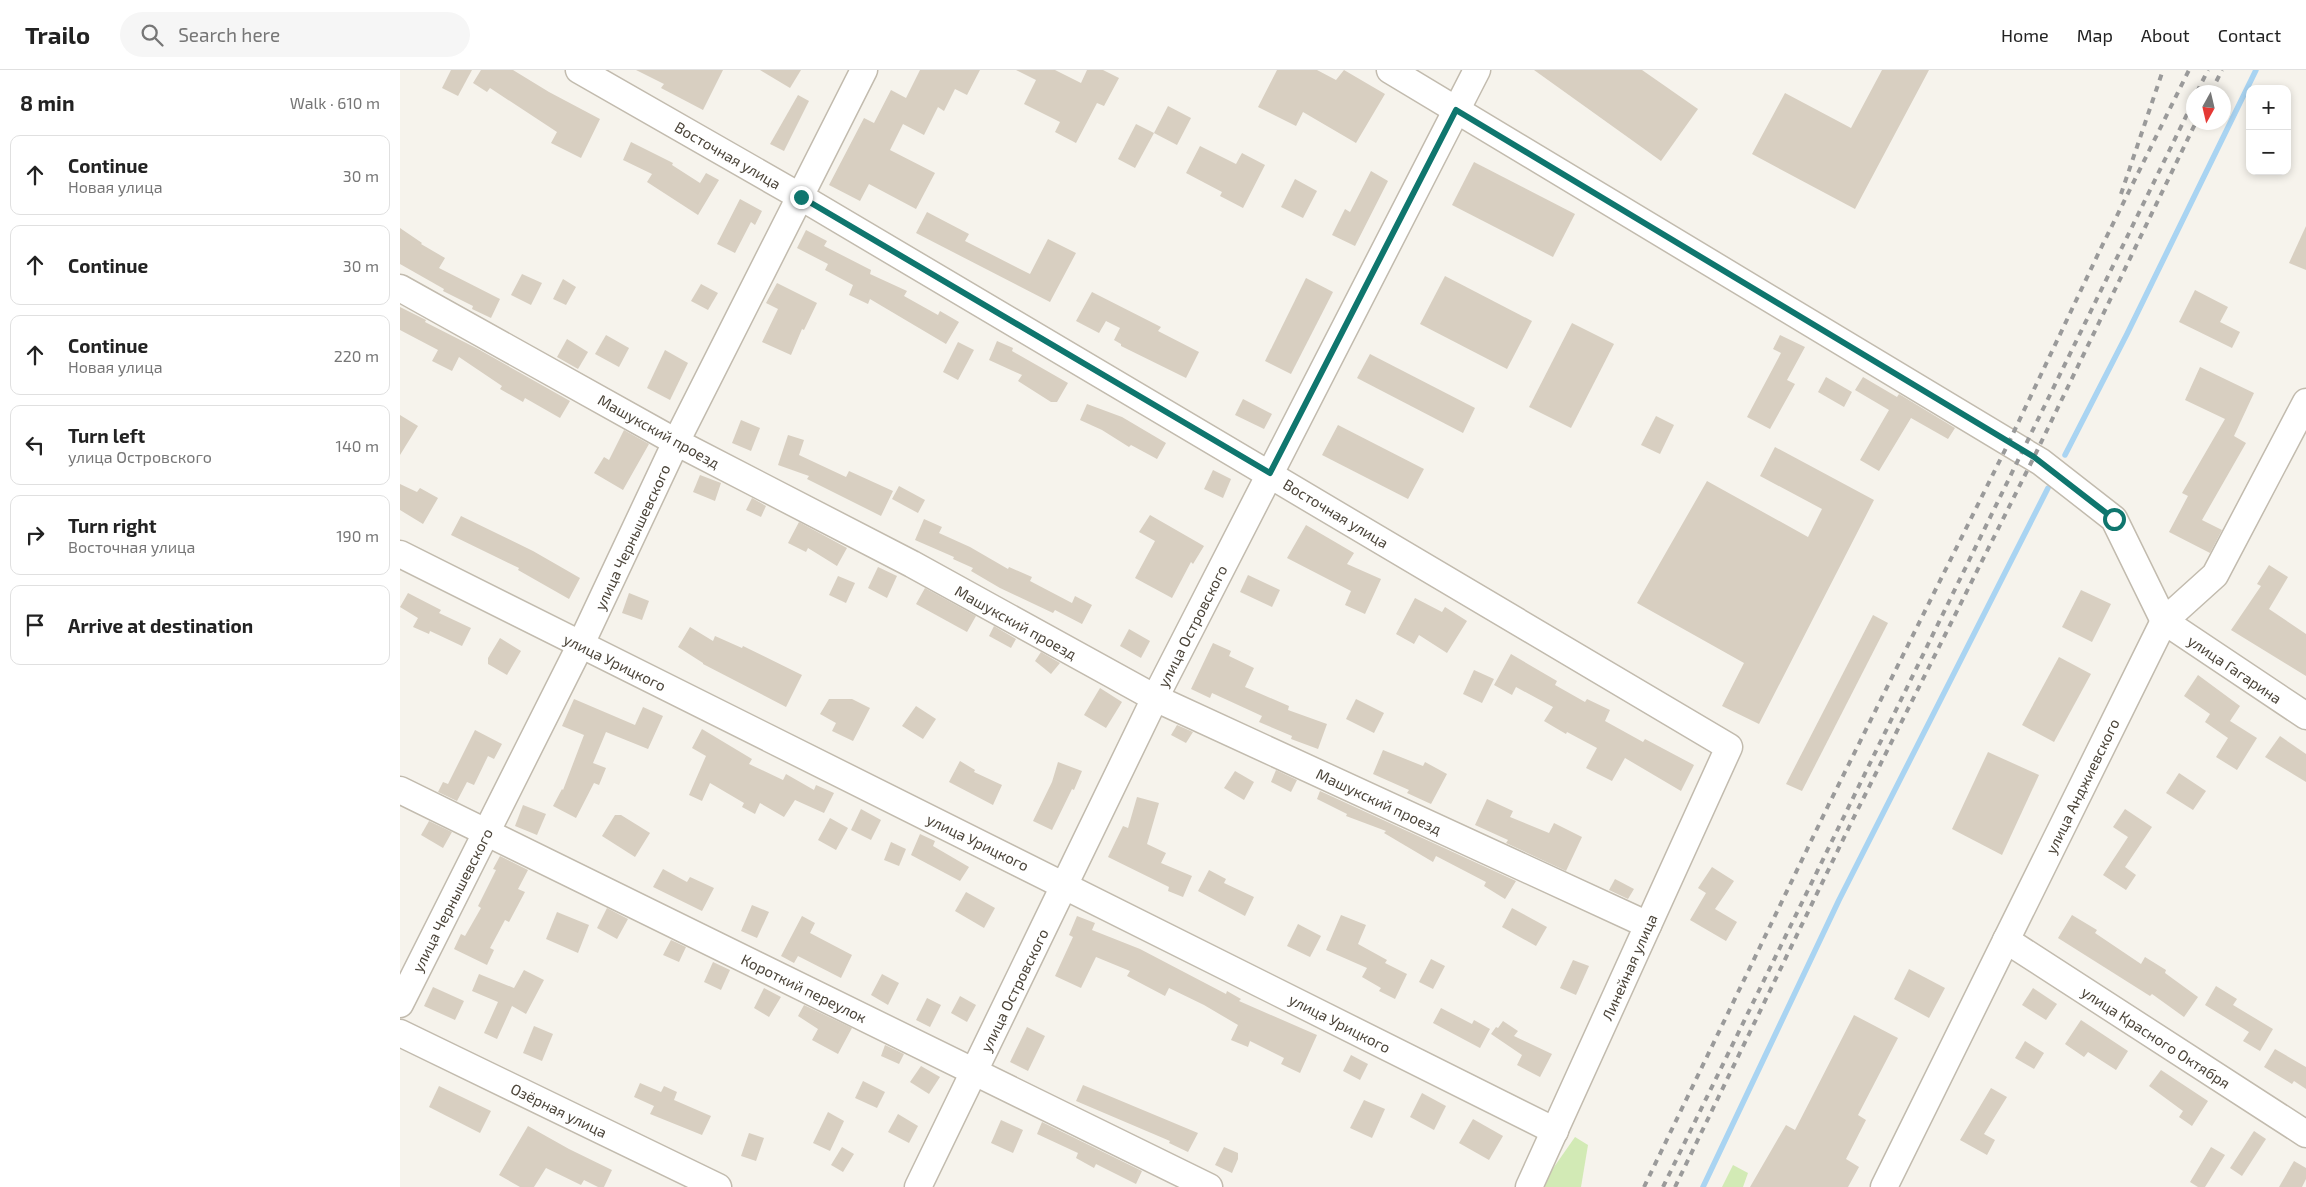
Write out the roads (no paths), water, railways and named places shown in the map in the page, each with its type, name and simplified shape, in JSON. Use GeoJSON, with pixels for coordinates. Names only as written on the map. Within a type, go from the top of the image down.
{"type":"FeatureCollection","features":[{"type":"Feature","properties":{"kind":"street","name":"Восточная улица"},"geometry":{"type":"LineString","coordinates":[[579,70],[801,197],[1270,473],[1728,747]]}},
{"type":"Feature","properties":{"kind":"street","name":"улица Чернышевского"},"geometry":{"type":"LineString","coordinates":[[400,1004],[580,646],[676,442],[864,70]]}},
{"type":"Feature","properties":{"kind":"street"},"geometry":{"type":"LineString","coordinates":[[1390,70],[2041,462],[2114,519],[2164,621]]}},
{"type":"Feature","properties":{"kind":"street","name":"улица Островского"},"geometry":{"type":"LineString","coordinates":[[918,1187],[1155,698],[1477,70]]}},
{"type":"Feature","properties":{"kind":"street","name":"Машукский проезд"},"geometry":{"type":"LineString","coordinates":[[400,288],[676,442],[912,564],[1155,698],[1648,925]]}},
{"type":"Feature","properties":{"kind":"street","name":"улица Анджиевского"},"geometry":{"type":"LineString","coordinates":[[1884,1187],[2164,621],[2215,575],[2306,402]]}},
{"type":"Feature","properties":{"kind":"street","name":"улица Урицкого"},"geometry":{"type":"LineString","coordinates":[[400,554],[580,646],[1065,885],[1555,1131]]}},
{"type":"Feature","properties":{"kind":"street","name":"улица Гагарина"},"geometry":{"type":"LineString","coordinates":[[2164,621],[2306,716]]}},
{"type":"Feature","properties":{"kind":"street","name":"Линейная улица"},"geometry":{"type":"LineString","coordinates":[[1529,1187],[1728,747]]}},
{"type":"Feature","properties":{"kind":"street","name":"Короткий переулок"},"geometry":{"type":"LineString","coordinates":[[400,790],[486,834],[975,1071],[1208,1187]]}},
{"type":"Feature","properties":{"kind":"street","name":"улица Красного Октября"},"geometry":{"type":"LineString","coordinates":[[2006,940],[2306,1134]]}},
{"type":"Feature","properties":{"kind":"street","name":"Озёрная улица"},"geometry":{"type":"LineString","coordinates":[[400,1033],[718,1187]]}},
{"type":"Feature","properties":{"kind":"waterway"},"geometry":{"type":"LineString","coordinates":[[2065,455],[2127,334],[2256,70]]}},
{"type":"Feature","properties":{"kind":"waterway"},"geometry":{"type":"LineString","coordinates":[[1703,1187],[1839,900],[2048,488]]}},
{"type":"Feature","properties":{"kind":"railway"},"geometry":{"type":"LineString","coordinates":[[2121,194],[2163,70]]}},
{"type":"Feature","properties":{"kind":"railway"},"geometry":{"type":"LineString","coordinates":[[1644,1187],[1828,806],[2009,442],[2100,250],[2189,70]]}},
{"type":"Feature","properties":{"kind":"railway"},"geometry":{"type":"LineString","coordinates":[[2200,85],[2208,70]]}},
{"type":"Feature","properties":{"kind":"railway"},"geometry":{"type":"LineString","coordinates":[[2214,85],[2222,70]]}},
{"type":"Feature","properties":{"kind":"railway"},"geometry":{"type":"LineString","coordinates":[[1663,1187],[2186,116]]}},
{"type":"Feature","properties":{"kind":"railway"},"geometry":{"type":"LineString","coordinates":[[1675,1187],[1853,819],[2034,457],[2192,130]]}}]}
